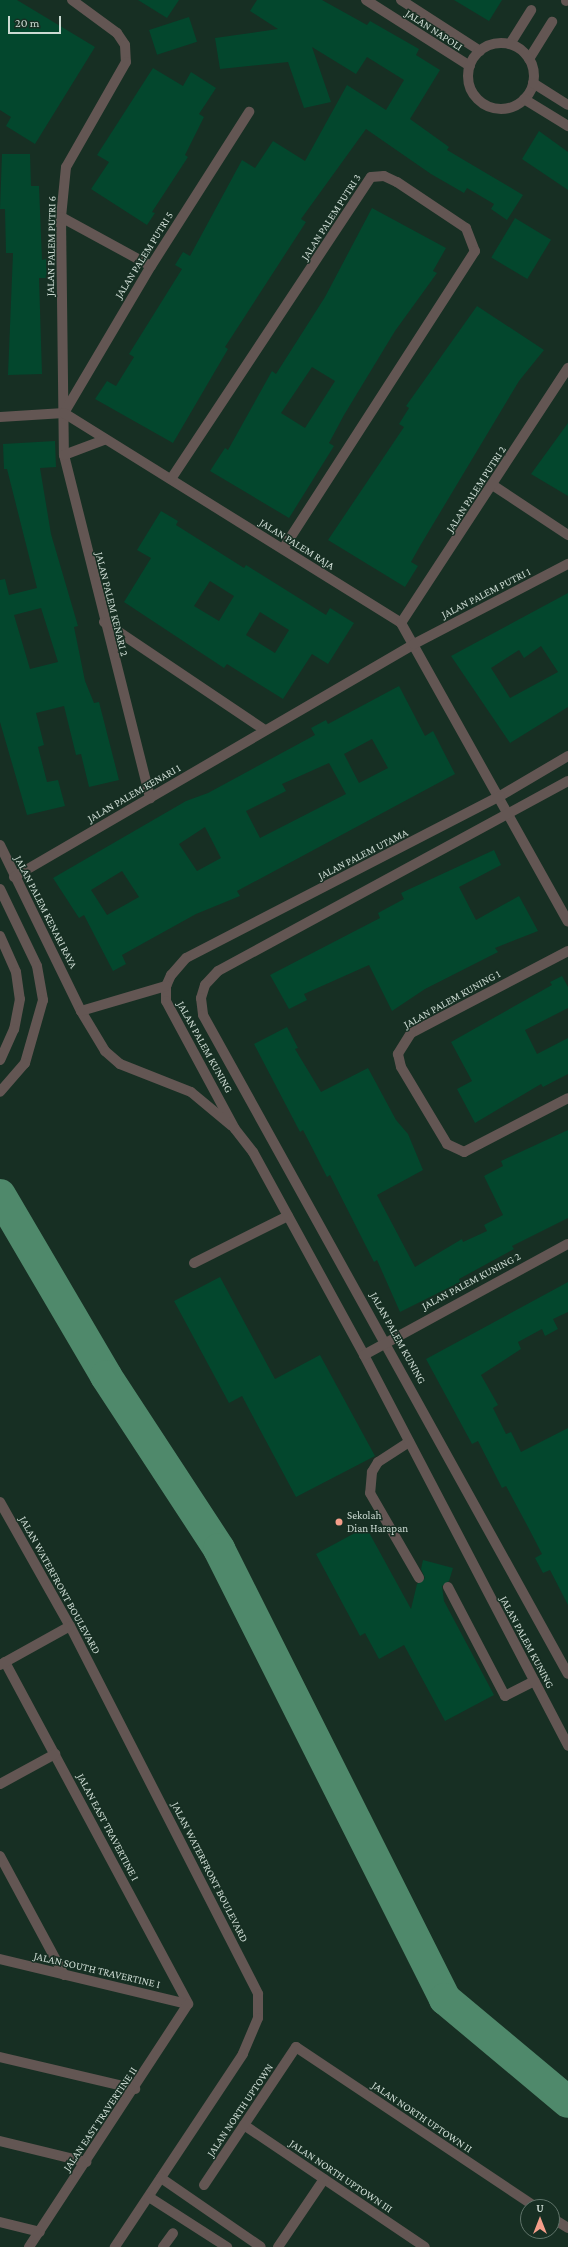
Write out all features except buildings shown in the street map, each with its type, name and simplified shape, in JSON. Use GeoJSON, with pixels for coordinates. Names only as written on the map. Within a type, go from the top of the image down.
{"type":"FeatureCollection","features":[{"type":"Feature","properties":{"kind":"street","name":"JALAN PALEM PUTRI 6"},"geometry":{"type":"LineString","coordinates":[[64,414],[61,217],[66,167],[126,62],[125,45],[117,32],[72,0]]}},
{"type":"Feature","properties":{"kind":"street","name":"JALAN NAPOLI"},"geometry":{"type":"LineString","coordinates":[[366,0],[470,66],[480,51],[401,0]]}},
{"type":"Feature","properties":{"kind":"street"},"geometry":{"type":"LineString","coordinates":[[510,44],[531,10]]}},
{"type":"Feature","properties":{"kind":"street"},"geometry":{"type":"LineString","coordinates":[[529,59],[552,22]]}},
{"type":"Feature","properties":{"kind":"street"},"geometry":{"type":"LineString","coordinates":[[470,66],[470,86],[486,105],[507,108],[524,99],[534,83],[529,59],[510,44],[491,45],[480,51]]}},
{"type":"Feature","properties":{"kind":"street"},"geometry":{"type":"LineString","coordinates":[[534,83],[568,105]]}},
{"type":"Feature","properties":{"kind":"street"},"geometry":{"type":"LineString","coordinates":[[524,99],[568,126]]}},
{"type":"Feature","properties":{"kind":"street","name":"JALAN PALEM PUTRI 5"},"geometry":{"type":"LineString","coordinates":[[64,414],[151,266],[249,112]]}},
{"type":"Feature","properties":{"kind":"street","name":"JALAN PALEM PUTRI 3"},"geometry":{"type":"LineString","coordinates":[[171,479],[372,177],[384,176],[397,182],[466,228],[474,241],[472,260],[283,549]]}},
{"type":"Feature","properties":{"kind":"street"},"geometry":{"type":"LineString","coordinates":[[61,217],[151,266]]}},
{"type":"Feature","properties":{"kind":"street","name":"JALAN PALEM PUTRI 2"},"geometry":{"type":"LineString","coordinates":[[401,623],[494,486],[568,368]]}},
{"type":"Feature","properties":{"kind":"street"},"geometry":{"type":"LineString","coordinates":[[0,417],[64,414]]}},
{"type":"Feature","properties":{"kind":"street","name":"JALAN PALEM RAJA"},"geometry":{"type":"LineString","coordinates":[[64,414],[401,623],[500,796],[568,922]]}},
{"type":"Feature","properties":{"kind":"street","name":"JALAN PALEM KENARI 2"},"geometry":{"type":"LineString","coordinates":[[64,414],[64,455],[104,622],[150,798]]}},
{"type":"Feature","properties":{"kind":"street"},"geometry":{"type":"LineString","coordinates":[[64,455],[104,440]]}},
{"type":"Feature","properties":{"kind":"street"},"geometry":{"type":"LineString","coordinates":[[494,486],[568,535]]}},
{"type":"Feature","properties":{"kind":"street","name":"JALAN PALEM PUTRI 1"},"geometry":{"type":"LineString","coordinates":[[414,644],[568,564]]}},
{"type":"Feature","properties":{"kind":"street"},"geometry":{"type":"LineString","coordinates":[[104,622],[265,730]]}},
{"type":"Feature","properties":{"kind":"street","name":"JALAN PALEM KENARI 1"},"geometry":{"type":"LineString","coordinates":[[14,877],[414,644]]}},
{"type":"Feature","properties":{"kind":"street","name":"JALAN PALEM UTAMA"},"geometry":{"type":"LineString","coordinates":[[166,986],[171,975],[186,958],[500,796],[568,756]]}},
{"type":"Feature","properties":{"kind":"street"},"geometry":{"type":"LineString","coordinates":[[510,814],[568,781]]}},
{"type":"Feature","properties":{"kind":"street","name":"JALAN PALEM KUNING"},"geometry":{"type":"LineString","coordinates":[[510,814],[218,971],[205,985],[201,998],[203,1016],[386,1340],[568,1674]]}},
{"type":"Feature","properties":{"kind":"street","name":"JALAN PALEM KENARI RAYA"},"geometry":{"type":"LineString","coordinates":[[0,846],[14,877],[38,918],[81,1011]]}},
{"type":"Feature","properties":{"kind":"street"},"geometry":{"type":"LineString","coordinates":[[0,889],[37,966],[43,1000],[25,1063],[0,1092]]}},
{"type":"Feature","properties":{"kind":"street"},"geometry":{"type":"LineString","coordinates":[[0,936],[16,972],[20,999],[14,1029],[0,1060]]}},
{"type":"Feature","properties":{"kind":"street","name":"JALAN PALEM KUNING 1"},"geometry":{"type":"LineString","coordinates":[[568,951],[411,1033],[398,1054],[401,1067],[447,1144],[464,1152],[568,1098]]}},
{"type":"Feature","properties":{"kind":"street"},"geometry":{"type":"LineString","coordinates":[[81,1011],[166,986]]}},
{"type":"Feature","properties":{"kind":"street","name":"JALAN PALEM KUNING"},"geometry":{"type":"LineString","coordinates":[[166,986],[166,1002],[235,1129],[253,1152],[364,1355],[568,1746]]}},
{"type":"Feature","properties":{"kind":"street","name":"JALAN PALEM KUNING"},"geometry":{"type":"LineString","coordinates":[[81,1011],[105,1051],[120,1064],[191,1092],[235,1129]]}},
{"type":"Feature","properties":{"kind":"street"},"geometry":{"type":"LineString","coordinates":[[194,1263],[288,1216]]}},
{"type":"Feature","properties":{"kind":"street","name":"JALAN PALEM KUNING 2"},"geometry":{"type":"LineString","coordinates":[[364,1355],[386,1340],[568,1244]]}},
{"type":"Feature","properties":{"kind":"street"},"geometry":{"type":"LineString","coordinates":[[409,1442],[378,1462],[372,1472],[370,1493],[419,1578]]}},
{"type":"Feature","properties":{"kind":"street","name":"JALAN WATERFRONT BOULEVARD"},"geometry":{"type":"LineString","coordinates":[[0,1502],[70,1626],[258,1994],[258,2018],[243,2054],[115,2247]]}},
{"type":"Feature","properties":{"kind":"street"},"geometry":{"type":"LineString","coordinates":[[448,1587],[505,1696],[534,1681]]}},
{"type":"Feature","properties":{"kind":"street"},"geometry":{"type":"LineString","coordinates":[[2,1663],[70,1626]]}},
{"type":"Feature","properties":{"kind":"street","name":"JALAN EAST TRAVERTINE I"},"geometry":{"type":"LineString","coordinates":[[2,1663],[55,1754],[188,2004]]}},
{"type":"Feature","properties":{"kind":"street"},"geometry":{"type":"LineString","coordinates":[[0,1784],[55,1754]]}},
{"type":"Feature","properties":{"kind":"street"},"geometry":{"type":"LineString","coordinates":[[0,1856],[64,1974]]}},
{"type":"Feature","properties":{"kind":"street","name":"JALAN SOUTH TRAVERTINE I"},"geometry":{"type":"LineString","coordinates":[[0,1959],[188,2004]]}},
{"type":"Feature","properties":{"kind":"street","name":"JALAN EAST TRAVERTINE II"},"geometry":{"type":"LineString","coordinates":[[29,2247],[134,2089],[188,2004]]}},
{"type":"Feature","properties":{"kind":"street","name":"JALAN NORTH UPTOWN"},"geometry":{"type":"LineString","coordinates":[[204,2185],[296,2047]]}},
{"type":"Feature","properties":{"kind":"street","name":"JALAN NORTH UPTOWN II"},"geometry":{"type":"LineString","coordinates":[[296,2047],[524,2199]]}},
{"type":"Feature","properties":{"kind":"street"},"geometry":{"type":"LineString","coordinates":[[0,2057],[134,2089]]}},
{"type":"Feature","properties":{"kind":"street","name":"JALAN NORTH UPTOWN III"},"geometry":{"type":"LineString","coordinates":[[244,2125],[425,2247]]}},
{"type":"Feature","properties":{"kind":"street"},"geometry":{"type":"LineString","coordinates":[[0,2141],[86,2162]]}},
{"type":"Feature","properties":{"kind":"street"},"geometry":{"type":"LineString","coordinates":[[161,2178],[261,2247]]}},
{"type":"Feature","properties":{"kind":"street"},"geometry":{"type":"LineString","coordinates":[[278,2247],[324,2179]]}},
{"type":"Feature","properties":{"kind":"street"},"geometry":{"type":"LineString","coordinates":[[149,2196],[227,2247]]}},
{"type":"Feature","properties":{"kind":"street"},"geometry":{"type":"LineString","coordinates":[[0,2222],[40,2232]]}},
{"type":"Feature","properties":{"kind":"street"},"geometry":{"type":"LineString","coordinates":[[163,2247],[173,2233]]}},
{"type":"Feature","properties":{"kind":"waterway"},"geometry":{"type":"LineString","coordinates":[[0,1195],[106,1376],[219,1549],[445,1999],[568,2102]]}},
{"type":"Feature","properties":{"kind":"place","name":"Sekolah Dian Harapan"},"geometry":{"type":"Point","coordinates":[339,1522]}}]}
